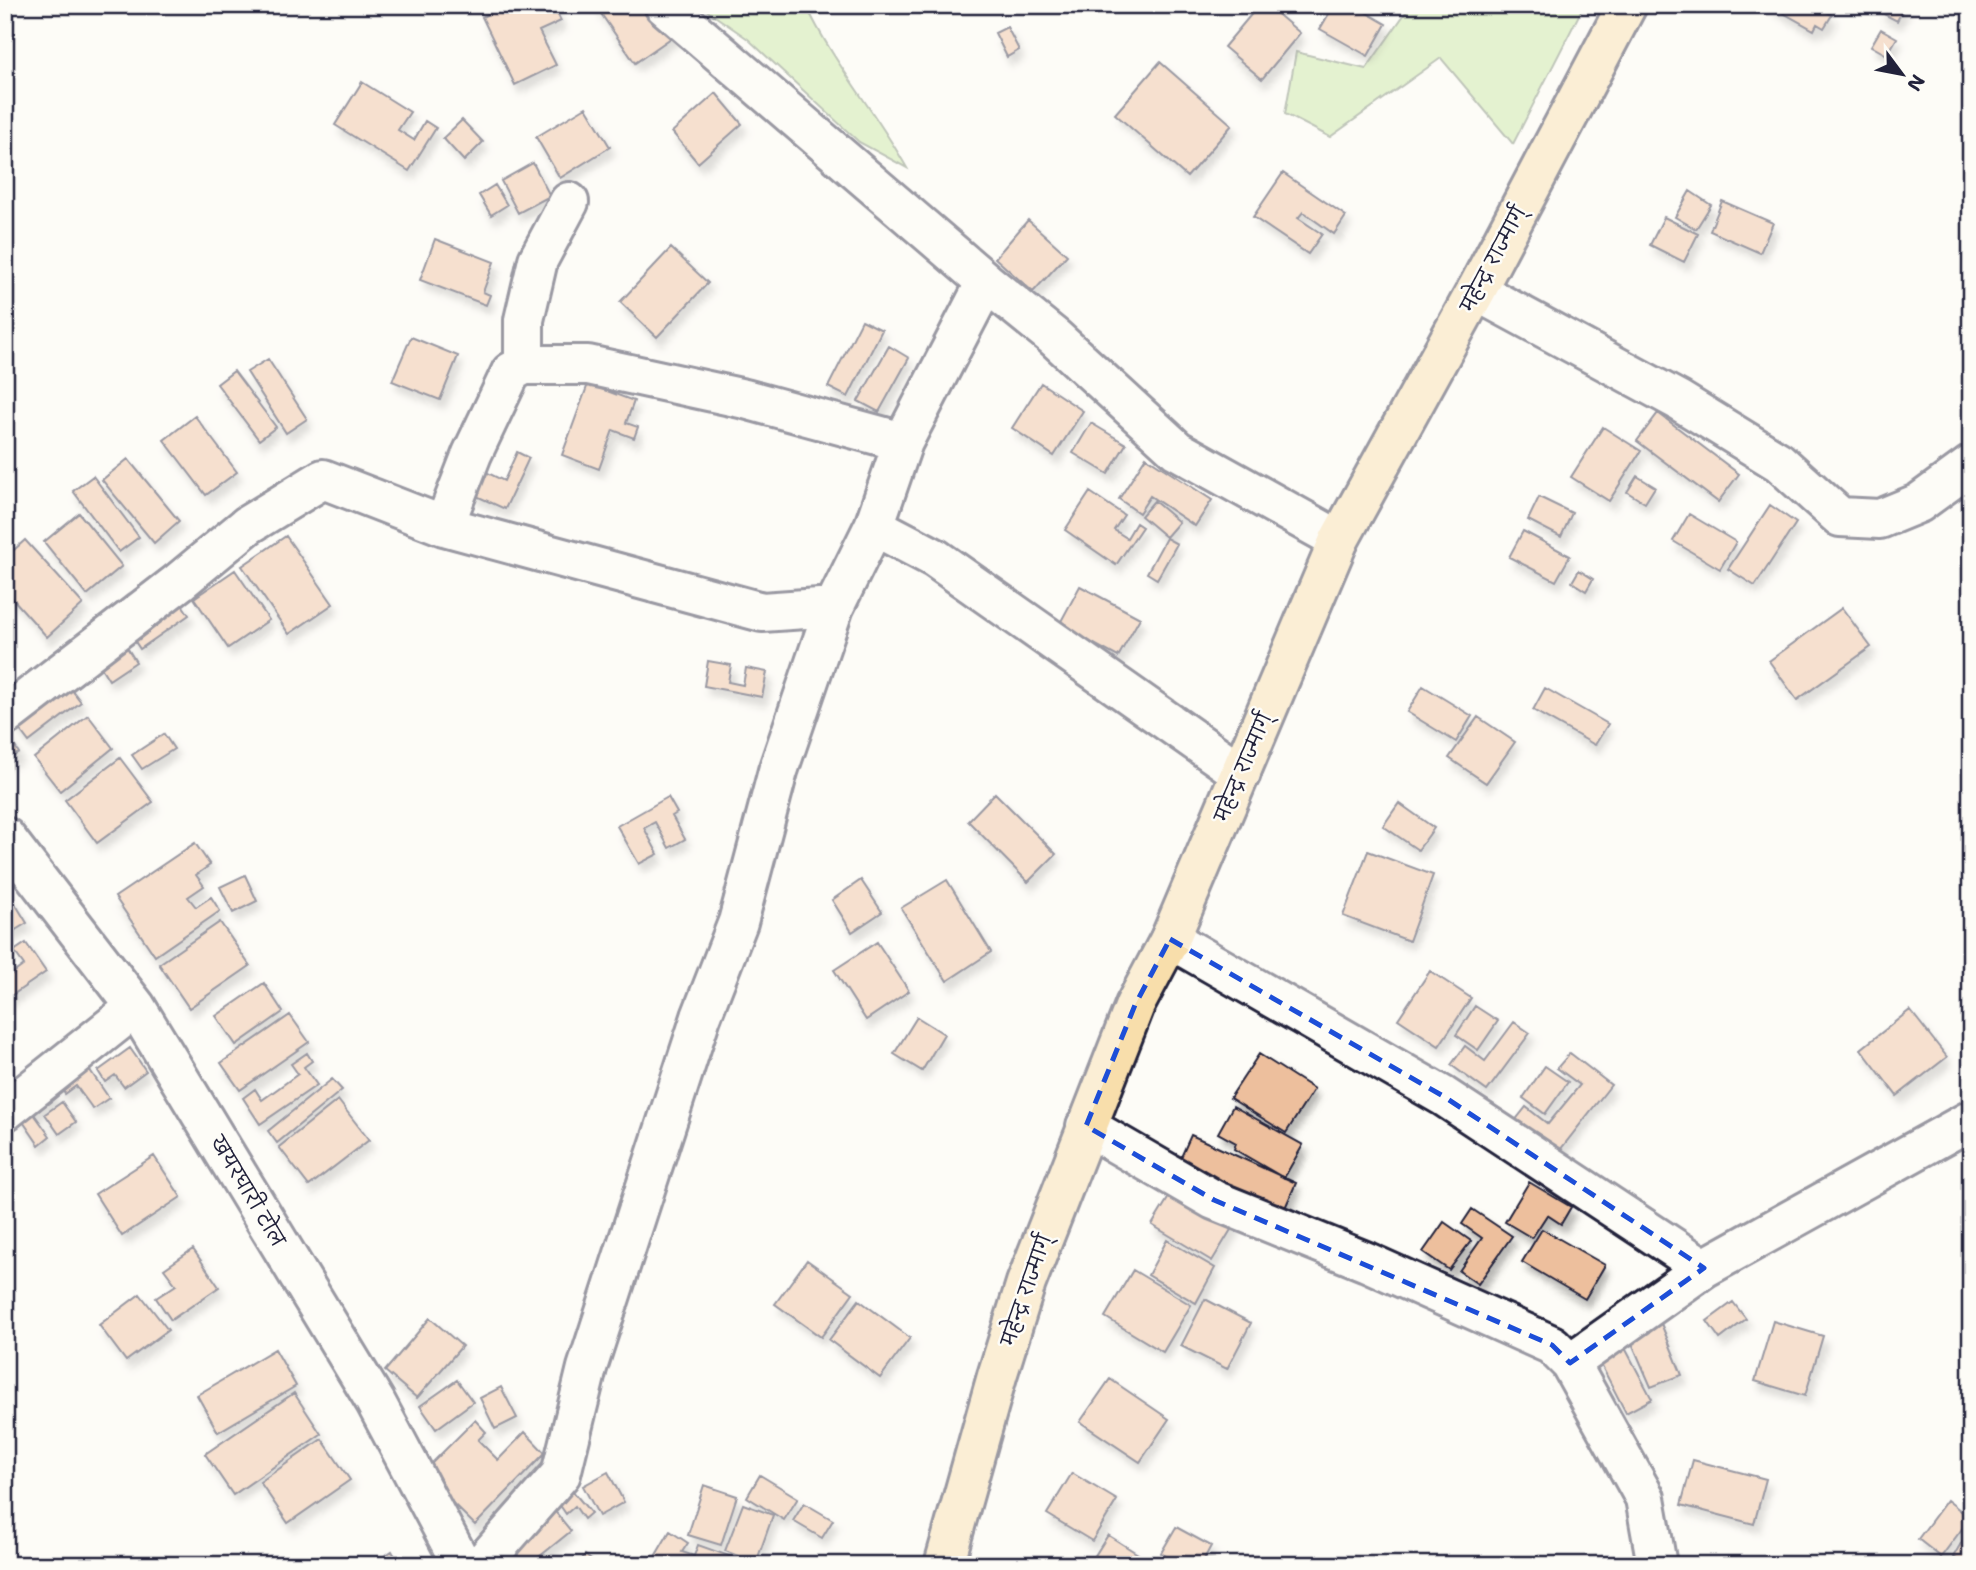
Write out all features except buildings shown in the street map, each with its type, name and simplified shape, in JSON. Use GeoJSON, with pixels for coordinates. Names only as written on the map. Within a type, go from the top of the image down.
{"type":"FeatureCollection","features":[{"type":"Feature","properties":{"kind":"highway","name":"महेन्द्र राज्मार्ग्"},"geometry":{"type":"LineString","coordinates":[[946,1564],[997,1376],[1026,1283],[1135,1005],[1170,939],[1339,540],[1476,291],[1627,5]]}},
{"type":"Feature","properties":{"kind":"street"},"geometry":{"type":"LineString","coordinates":[[664,5],[986,282],[1054,337],[1177,450],[1339,540]]}},
{"type":"Feature","properties":{"kind":"street"},"geometry":{"type":"LineString","coordinates":[[524,365],[524,320],[538,260],[569,202]]}},
{"type":"Feature","properties":{"kind":"street"},"geometry":{"type":"LineString","coordinates":[[481,1565],[561,1474],[587,1368],[701,1017],[738,922],[778,771],[834,607],[874,526],[903,442],[986,282]]}},
{"type":"Feature","properties":{"kind":"street"},"geometry":{"type":"LineString","coordinates":[[1476,291],[1678,400],[1779,462],[1840,517],[1880,519],[1919,503],[1971,465]]}},
{"type":"Feature","properties":{"kind":"street"},"geometry":{"type":"LineString","coordinates":[[444,526],[472,454],[511,372],[524,365],[588,365],[745,399],[903,442]]}},
{"type":"Feature","properties":{"kind":"street"},"geometry":{"type":"LineString","coordinates":[[5,716],[248,525],[323,480],[444,526],[762,612],[834,607]]}},
{"type":"Feature","properties":{"kind":"street"},"geometry":{"type":"LineString","coordinates":[[874,526],[935,558],[1241,773]]}},
{"type":"Feature","properties":{"kind":"street","name":"खयरघारी टोल"},"geometry":{"type":"LineString","coordinates":[[6,838],[136,1007],[375,1401],[462,1565]]}},
{"type":"Feature","properties":{"kind":"street"},"geometry":{"type":"LineString","coordinates":[[1170,939],[1443,1097],[1704,1268]]}},
{"type":"Feature","properties":{"kind":"street"},"geometry":{"type":"LineString","coordinates":[[5,1111],[136,1007]]}},
{"type":"Feature","properties":{"kind":"street"},"geometry":{"type":"LineString","coordinates":[[1570,1363],[1704,1268],[1971,1121]]}},
{"type":"Feature","properties":{"kind":"street"},"geometry":{"type":"LineString","coordinates":[[1086,1126],[1214,1200],[1367,1262],[1552,1345],[1570,1363],[1645,1499],[1657,1565]]}},
{"type":"Feature","properties":{"kind":"highlighted area"},"geometry":{"type":"Polygon","coordinates":[[[1170,939],[1443,1096],[1704,1268],[1570,1363],[1552,1345],[1214,1200],[1086,1126],[1135,1005],[1170,939]]]}},
{"type":"Feature","properties":{"kind":"green space"},"geometry":{"type":"Polygon","coordinates":[[[699,5],[806,5],[829,47],[907,168],[859,142],[748,39],[699,5]]]}},
{"type":"Feature","properties":{"kind":"green space"},"geometry":{"type":"Polygon","coordinates":[[[1411,5],[1584,5],[1513,144],[1441,58],[1330,137],[1285,114],[1296,52],[1366,69],[1411,5]]]}}]}
